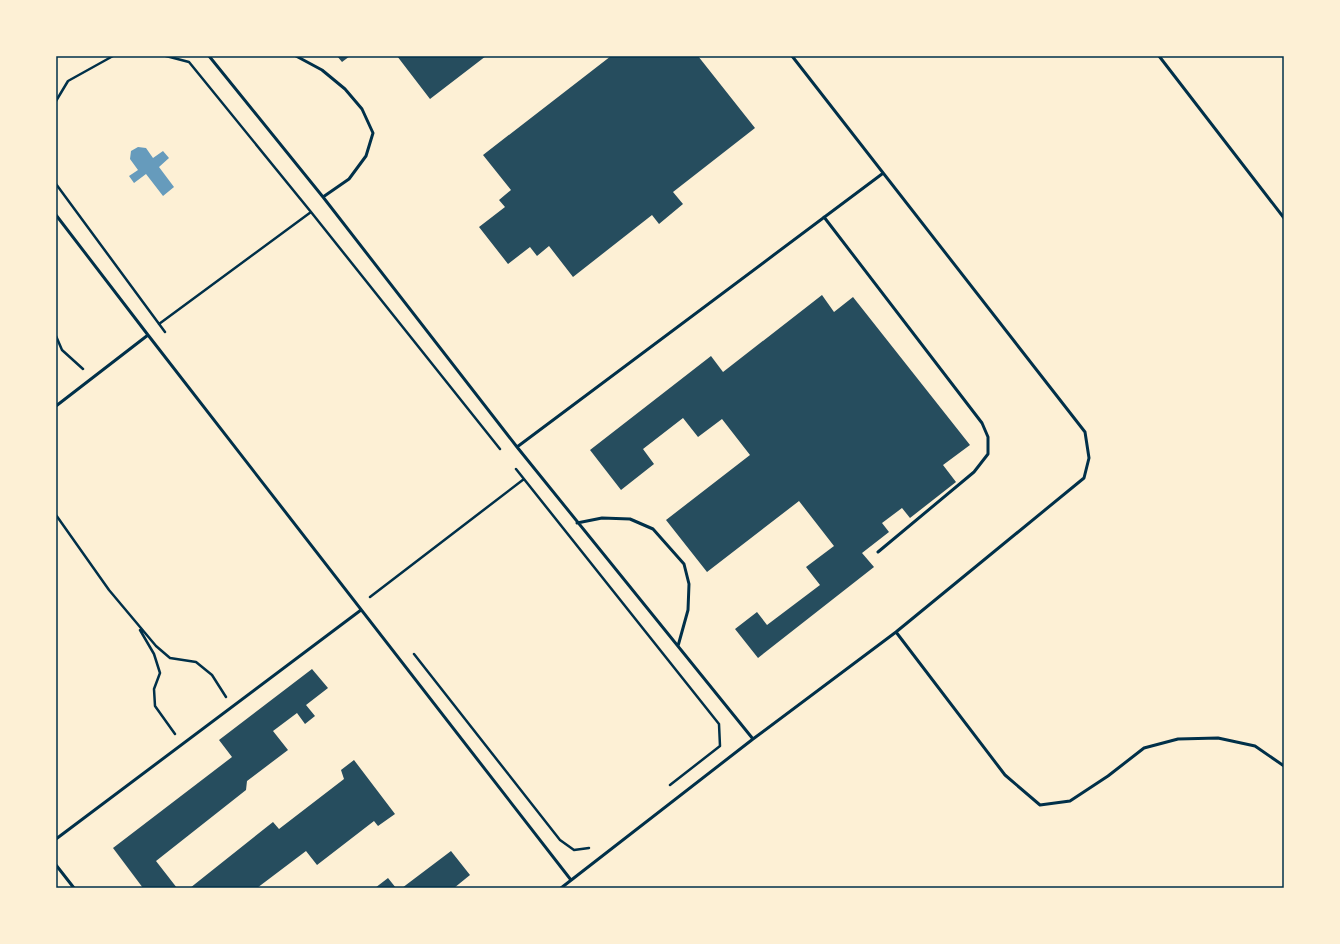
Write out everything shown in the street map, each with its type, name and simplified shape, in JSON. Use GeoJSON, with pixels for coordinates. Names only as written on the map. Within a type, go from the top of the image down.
{"type":"FeatureCollection","features":[{"type":"Feature","properties":{"kind":"lane"},"geometry":{"type":"LineString","coordinates":[[209,56],[323,197],[577,523],[753,739]]}},
{"type":"Feature","properties":{"kind":"lane"},"geometry":{"type":"LineString","coordinates":[[296,56],[322,70],[345,89],[362,108],[373,133],[366,156],[349,179],[323,197]]}},
{"type":"Feature","properties":{"kind":"lane"},"geometry":{"type":"LineString","coordinates":[[561,888],[753,739],[896,632],[1084,478],[1089,458],[1085,432],[882,174],[792,56]]}},
{"type":"Feature","properties":{"kind":"lane"},"geometry":{"type":"LineString","coordinates":[[1159,56],[1284,218]]}},
{"type":"Feature","properties":{"kind":"lane"},"geometry":{"type":"LineString","coordinates":[[517,447],[882,174]]}},
{"type":"Feature","properties":{"kind":"lane"},"geometry":{"type":"LineString","coordinates":[[56,215],[571,880]]}},
{"type":"Feature","properties":{"kind":"lane"},"geometry":{"type":"LineString","coordinates":[[824,217],[982,423],[988,437],[988,454],[974,472],[878,552]]}},
{"type":"Feature","properties":{"kind":"lane"},"geometry":{"type":"LineString","coordinates":[[56,406],[148,335]]}},
{"type":"Feature","properties":{"kind":"lane"},"geometry":{"type":"LineString","coordinates":[[577,523],[602,518],[630,519],[653,530],[684,564],[689,584],[688,610],[678,646]]}},
{"type":"Feature","properties":{"kind":"lane"},"geometry":{"type":"LineString","coordinates":[[56,839],[361,610]]}},
{"type":"Feature","properties":{"kind":"lane"},"geometry":{"type":"LineString","coordinates":[[896,632],[1005,775],[1040,805],[1070,801],[1108,776],[1144,748],[1178,739],[1218,738],[1255,746],[1284,766]]}},
{"type":"Feature","properties":{"kind":"lane"},"geometry":{"type":"LineString","coordinates":[[56,865],[74,888]]}},
{"type":"Feature","properties":{"kind":"path"},"geometry":{"type":"LineString","coordinates":[[56,102],[68,81],[113,56]]}},
{"type":"Feature","properties":{"kind":"path"},"geometry":{"type":"LineString","coordinates":[[166,56],[189,62],[504,454]]}},
{"type":"Feature","properties":{"kind":"path"},"geometry":{"type":"LineString","coordinates":[[56,184],[168,337]]}},
{"type":"Feature","properties":{"kind":"path"},"geometry":{"type":"LineString","coordinates":[[159,324],[311,212]]}},
{"type":"Feature","properties":{"kind":"path"},"geometry":{"type":"LineString","coordinates":[[56,336],[62,350],[93,377]]}},
{"type":"Feature","properties":{"kind":"path"},"geometry":{"type":"LineString","coordinates":[[514,467],[719,724],[720,746],[666,788]]}},
{"type":"Feature","properties":{"kind":"path"},"geometry":{"type":"LineString","coordinates":[[365,591],[370,598],[524,479]]}},
{"type":"Feature","properties":{"kind":"path"},"geometry":{"type":"LineString","coordinates":[[56,515],[109,590],[156,646],[170,658],[196,662],[212,675],[232,706]]}},
{"type":"Feature","properties":{"kind":"path"},"geometry":{"type":"LineString","coordinates":[[136,622],[154,654],[160,673],[154,689],[155,706],[183,744]]}},
{"type":"Feature","properties":{"kind":"path"},"geometry":{"type":"LineString","coordinates":[[414,654],[560,840],[574,850],[588,849],[594,844]]}},
{"type":"Feature","properties":{"kind":"water"},"geometry":{"type":"Polygon","coordinates":[[[138,147],[146,148],[153,158],[163,151],[169,158],[159,167],[174,187],[163,196],[146,174],[134,183],[129,176],[138,170],[130,159],[131,151],[138,147]]]}},
{"type":"Feature","properties":{"kind":"building"},"geometry":{"type":"Polygon","coordinates":[[[337,56],[350,56],[342,62],[337,56]]]}},
{"type":"Feature","properties":{"kind":"building"},"geometry":{"type":"Polygon","coordinates":[[[397,56],[486,56],[430,99],[397,56]]]}},
{"type":"Feature","properties":{"kind":"building"},"geometry":{"type":"Polygon","coordinates":[[[611,56],[698,56],[755,128],[673,192],[683,204],[659,224],[652,215],[573,277],[549,246],[537,256],[530,247],[508,264],[479,227],[505,207],[499,200],[511,190],[483,155],[611,56]]]}},
{"type":"Feature","properties":{"kind":"building"},"geometry":{"type":"Polygon","coordinates":[[[822,295],[834,312],[853,297],[970,445],[943,465],[956,482],[910,518],[902,508],[882,523],[889,532],[862,553],[874,567],[758,658],[735,629],[757,612],[767,625],[820,585],[806,567],[834,546],[799,501],[707,572],[666,520],[750,455],[722,419],[698,437],[683,418],[643,449],[654,464],[621,490],[590,450],[711,356],[723,372],[822,295]]]}},
{"type":"Feature","properties":{"kind":"building"},"geometry":{"type":"Polygon","coordinates":[[[312,669],[328,688],[306,705],[315,716],[305,724],[297,713],[273,731],[288,750],[247,781],[246,790],[156,861],[177,888],[143,888],[113,848],[232,757],[219,740],[312,669]]]}},
{"type":"Feature","properties":{"kind":"building"},"geometry":{"type":"Polygon","coordinates":[[[354,760],[395,814],[378,826],[374,821],[317,865],[306,851],[257,888],[190,888],[273,822],[279,829],[344,779],[341,770],[354,760]]]}},
{"type":"Feature","properties":{"kind":"building"},"geometry":{"type":"Polygon","coordinates":[[[451,851],[470,875],[454,888],[402,888],[451,851]]]}},
{"type":"Feature","properties":{"kind":"building"},"geometry":{"type":"Polygon","coordinates":[[[388,878],[396,888],[375,888],[388,878]]]}}]}
